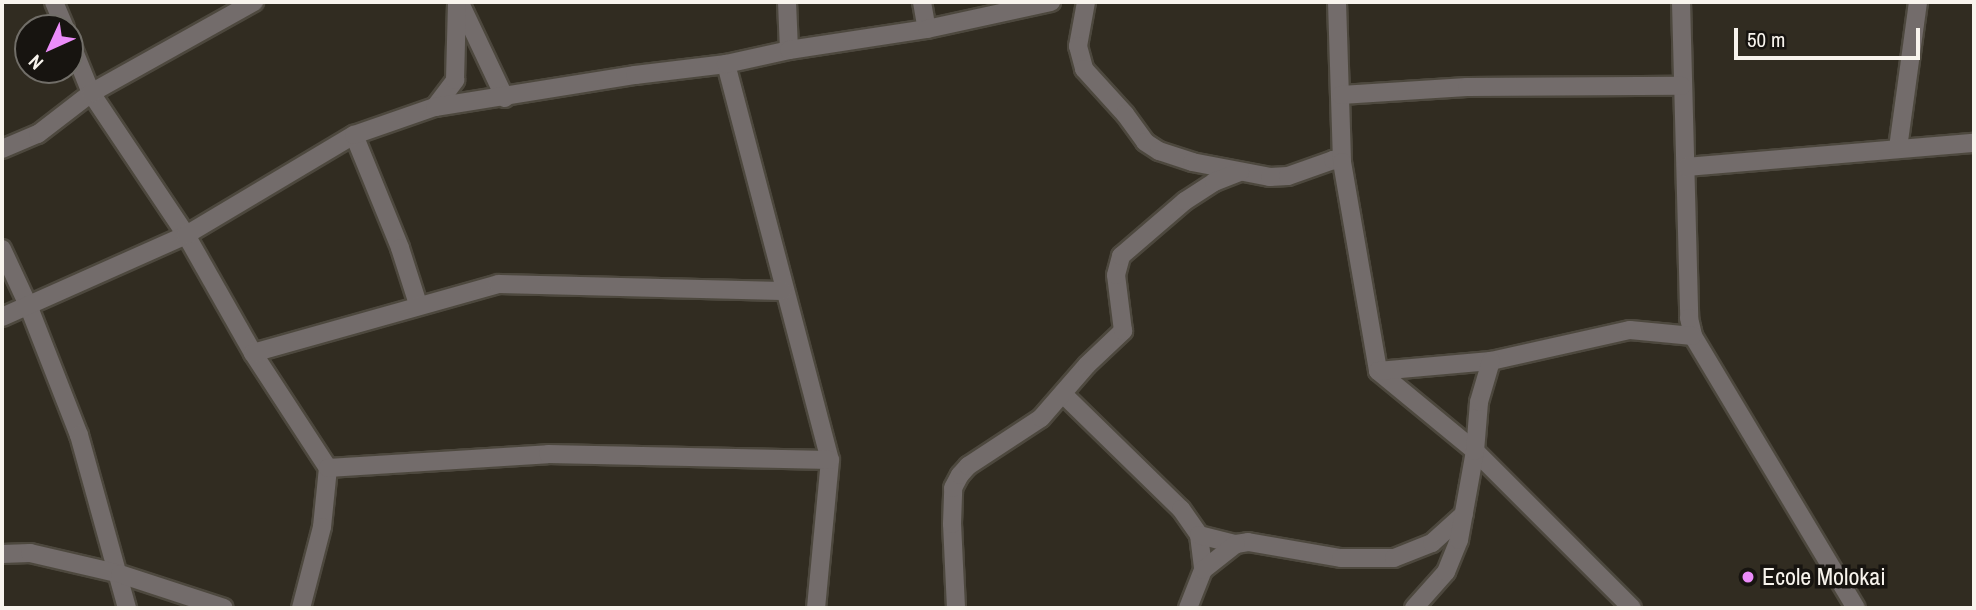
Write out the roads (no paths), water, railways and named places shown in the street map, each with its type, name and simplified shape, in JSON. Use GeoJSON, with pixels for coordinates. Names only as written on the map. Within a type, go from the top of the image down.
{"type":"FeatureCollection","features":[{"type":"Feature","properties":{"kind":"street"},"geometry":{"type":"LineString","coordinates":[[2,149],[38,134],[91,93],[254,2]]}},
{"type":"Feature","properties":{"kind":"street"},"geometry":{"type":"LineString","coordinates":[[458,2],[505,98]]}},
{"type":"Feature","properties":{"kind":"street"},"geometry":{"type":"LineString","coordinates":[[435,107],[455,80],[458,2]]}},
{"type":"Feature","properties":{"kind":"street"},"geometry":{"type":"LineString","coordinates":[[788,2],[789,50]]}},
{"type":"Feature","properties":{"kind":"street"},"geometry":{"type":"LineString","coordinates":[[922,2],[927,29]]}},
{"type":"Feature","properties":{"kind":"street"},"geometry":{"type":"LineString","coordinates":[[2,317],[186,235],[354,135],[435,107],[505,98],[635,75],[726,64],[789,50],[927,29],[1051,2]]}},
{"type":"Feature","properties":{"kind":"street"},"geometry":{"type":"LineString","coordinates":[[1086,2],[1078,46],[1084,69],[1125,114],[1145,142],[1192,162],[1279,177],[1305,171],[1322,163],[1342,162]]}},
{"type":"Feature","properties":{"kind":"street"},"geometry":{"type":"LineString","coordinates":[[1337,2],[1342,162],[1378,371],[1475,452],[1632,608]]}},
{"type":"Feature","properties":{"kind":"street"},"geometry":{"type":"LineString","coordinates":[[1681,2],[1689,318],[1693,336],[1856,608]]}},
{"type":"Feature","properties":{"kind":"street"},"geometry":{"type":"LineString","coordinates":[[1898,148],[1918,2]]}},
{"type":"Feature","properties":{"kind":"street"},"geometry":{"type":"LineString","coordinates":[[726,64],[783,291],[830,460],[816,608]]}},
{"type":"Feature","properties":{"kind":"street"},"geometry":{"type":"LineString","coordinates":[[84,76],[91,93],[186,235],[253,353],[328,468],[322,527],[301,608]]}},
{"type":"Feature","properties":{"kind":"street"},"geometry":{"type":"LineString","coordinates":[[1341,95],[1467,88],[1682,86]]}},
{"type":"Feature","properties":{"kind":"street"},"geometry":{"type":"LineString","coordinates":[[354,135],[400,247],[418,304]]}},
{"type":"Feature","properties":{"kind":"street"},"geometry":{"type":"LineString","coordinates":[[1686,167],[1974,143]]}},
{"type":"Feature","properties":{"kind":"street"},"geometry":{"type":"LineString","coordinates":[[956,608],[953,488],[968,466],[1028,429],[1064,395],[1087,365],[1123,331],[1116,275],[1121,256],[1185,201],[1214,182],[1240,172]]}},
{"type":"Feature","properties":{"kind":"street"},"geometry":{"type":"LineString","coordinates":[[2,250],[28,305],[79,435],[120,574],[127,608]]}},
{"type":"Feature","properties":{"kind":"street"},"geometry":{"type":"LineString","coordinates":[[253,353],[418,304],[498,284],[783,291]]}},
{"type":"Feature","properties":{"kind":"street"},"geometry":{"type":"LineString","coordinates":[[1378,371],[1491,361],[1630,330],[1693,336]]}},
{"type":"Feature","properties":{"kind":"street"},"geometry":{"type":"LineString","coordinates":[[1414,608],[1446,572],[1459,540],[1475,452],[1479,402],[1491,361]]}},
{"type":"Feature","properties":{"kind":"street"},"geometry":{"type":"LineString","coordinates":[[1064,395],[1181,509],[1199,535],[1203,570],[1188,608]]}},
{"type":"Feature","properties":{"kind":"street"},"geometry":{"type":"LineString","coordinates":[[328,468],[548,454],[830,460]]}},
{"type":"Feature","properties":{"kind":"street"},"geometry":{"type":"LineString","coordinates":[[1199,535],[1236,544],[1248,542],[1341,558],[1394,558],[1432,543],[1464,514]]}},
{"type":"Feature","properties":{"kind":"street"},"geometry":{"type":"LineString","coordinates":[[1203,570],[1236,544]]}},
{"type":"Feature","properties":{"kind":"street"},"geometry":{"type":"LineString","coordinates":[[2,554],[30,553],[120,574],[224,608]]}},
{"type":"Feature","properties":{"kind":"place","name":"Ecole Molokai"},"geometry":{"type":"Point","coordinates":[1748,577]}}]}
